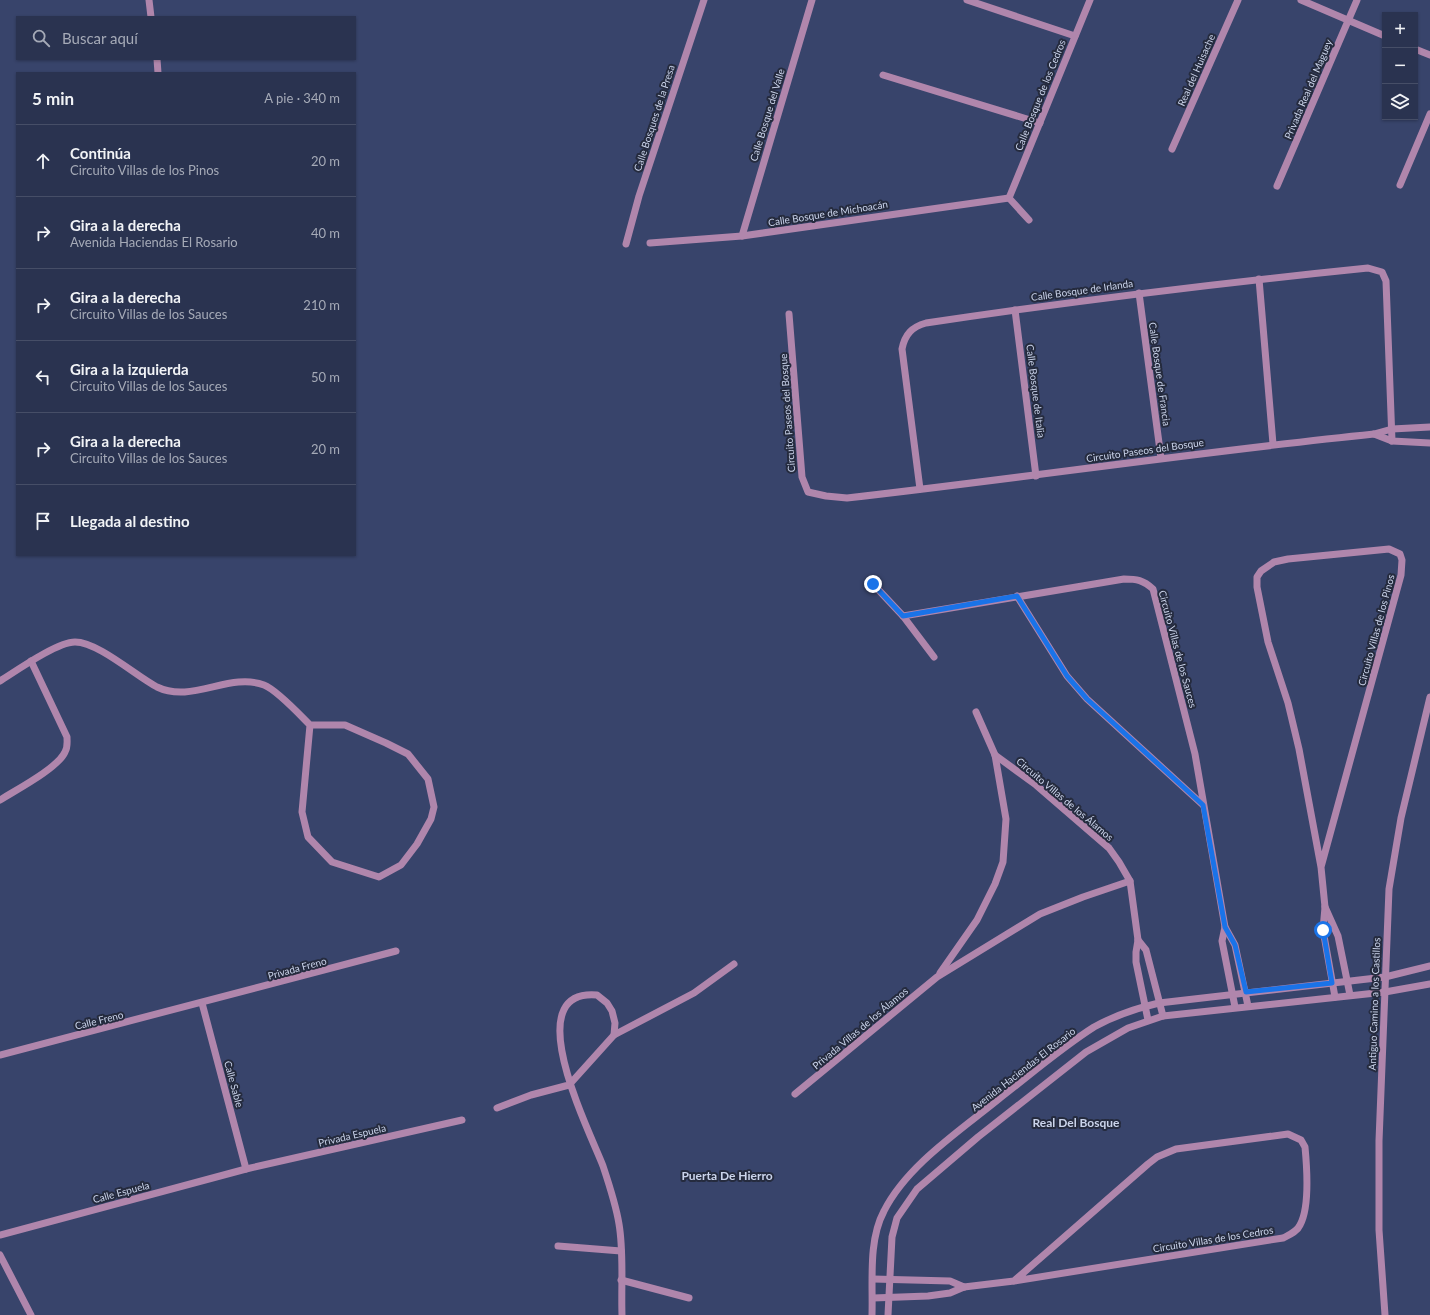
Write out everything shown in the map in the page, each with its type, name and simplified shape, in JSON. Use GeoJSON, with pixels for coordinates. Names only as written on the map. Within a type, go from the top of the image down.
{"type":"FeatureCollection","features":[{"type":"Feature","properties":{"kind":"street"},"geometry":{"type":"LineString","coordinates":[[149,0],[151,16]]}},
{"type":"Feature","properties":{"kind":"street","name":"Calle Bosques de la Presa"},"geometry":{"type":"LineString","coordinates":[[626,244],[639,196],[704,0]]}},
{"type":"Feature","properties":{"kind":"street","name":"Calle Bosque del Valle"},"geometry":{"type":"LineString","coordinates":[[742,236],[812,0]]}},
{"type":"Feature","properties":{"kind":"street"},"geometry":{"type":"LineString","coordinates":[[966,0],[1075,36]]}},
{"type":"Feature","properties":{"kind":"street","name":"Calle Bosque de los Cedros"},"geometry":{"type":"LineString","coordinates":[[1009,198],[1090,0]]}},
{"type":"Feature","properties":{"kind":"street","name":"Real del Huisache"},"geometry":{"type":"LineString","coordinates":[[1172,149],[1238,0]]}},
{"type":"Feature","properties":{"kind":"street"},"geometry":{"type":"LineString","coordinates":[[1301,0],[1382,35]]}},
{"type":"Feature","properties":{"kind":"street","name":"Privada Real del Maguey"},"geometry":{"type":"LineString","coordinates":[[1278,186],[1357,0]]}},
{"type":"Feature","properties":{"kind":"street"},"geometry":{"type":"LineString","coordinates":[[1418,49],[1430,55]]}},
{"type":"Feature","properties":{"kind":"street"},"geometry":{"type":"LineString","coordinates":[[157,60],[158,72]]}},
{"type":"Feature","properties":{"kind":"street"},"geometry":{"type":"LineString","coordinates":[[883,75],[1040,123]]}},
{"type":"Feature","properties":{"kind":"street"},"geometry":{"type":"LineString","coordinates":[[1400,185],[1430,114]]}},
{"type":"Feature","properties":{"kind":"street"},"geometry":{"type":"LineString","coordinates":[[1009,198],[1029,220]]}},
{"type":"Feature","properties":{"kind":"street","name":"Calle Bosque de Michoacán"},"geometry":{"type":"LineString","coordinates":[[650,243],[742,236],[1009,198]]}},
{"type":"Feature","properties":{"kind":"street","name":"Calle Bosque de Irlanda"},"geometry":{"type":"LineString","coordinates":[[920,489],[902,349],[904,340],[910,330],[926,323],[1139,292],[1368,268],[1379,270],[1384,276],[1386,282],[1392,429]]}},
{"type":"Feature","properties":{"kind":"street"},"geometry":{"type":"LineString","coordinates":[[1259,279],[1273,444]]}},
{"type":"Feature","properties":{"kind":"street","name":"Calle Bosque de Francia"},"geometry":{"type":"LineString","coordinates":[[1139,292],[1161,458]]}},
{"type":"Feature","properties":{"kind":"street","name":"Calle Bosque de Italia"},"geometry":{"type":"LineString","coordinates":[[1015,310],[1036,476]]}},
{"type":"Feature","properties":{"kind":"street","name":"Circuito Paseos del Bosque"},"geometry":{"type":"LineString","coordinates":[[789,314],[802,477],[808,492],[826,496],[847,498],[1036,476],[1273,444],[1374,434],[1392,429],[1430,427]]}},
{"type":"Feature","properties":{"kind":"street"},"geometry":{"type":"LineString","coordinates":[[1392,429],[1392,441]]}},
{"type":"Feature","properties":{"kind":"street","name":"Circuito Paseos del Bosque"},"geometry":{"type":"LineString","coordinates":[[1374,434],[1392,441],[1430,443]]}},
{"type":"Feature","properties":{"kind":"street","name":"Circuito Villas de los Pinos"},"geometry":{"type":"LineString","coordinates":[[1321,867],[1401,575],[1402,560],[1400,554],[1389,549],[1288,559],[1274,562],[1266,566],[1257,577],[1257,587],[1264,628],[1292,718],[1321,867],[1325,906],[1323,930],[1335,997]]}},
{"type":"Feature","properties":{"kind":"street","name":"Circuito Villas de los Sauces"},"geometry":{"type":"LineString","coordinates":[[903,616],[1124,579],[1138,579],[1145,582],[1153,589],[1192,742],[1225,927],[1235,945],[1248,1006]]}},
{"type":"Feature","properties":{"kind":"street"},"geometry":{"type":"LineString","coordinates":[[873,584],[903,616],[934,657]]}},
{"type":"Feature","properties":{"kind":"street"},"geometry":{"type":"LineString","coordinates":[[1017,596],[1067,676],[1087,699],[1203,805]]}},
{"type":"Feature","properties":{"kind":"street"},"geometry":{"type":"LineString","coordinates":[[0,681],[31,661],[62,645],[75,642],[90,646],[157,687],[171,692],[208,689],[224,684],[252,682],[266,685],[310,725],[345,725],[386,743],[408,754],[428,779],[434,807],[431,819],[408,856],[401,865],[392,871],[379,877],[332,862],[308,837],[302,812],[310,725]]}},
{"type":"Feature","properties":{"kind":"street"},"geometry":{"type":"LineString","coordinates":[[0,800],[51,767],[65,753],[68,745],[67,737],[31,661]]}},
{"type":"Feature","properties":{"kind":"street","name":"Antiguo Camino a los Castillos"},"geometry":{"type":"LineString","coordinates":[[1385,1315],[1379,1230],[1379,1141],[1389,889],[1392,863],[1401,818],[1430,697]]}},
{"type":"Feature","properties":{"kind":"street","name":"Circuito Villas de los Álamos"},"geometry":{"type":"LineString","coordinates":[[937,977],[977,920],[995,884],[1003,862],[1006,819],[996,755],[976,712]]}},
{"type":"Feature","properties":{"kind":"street","name":"Circuito Villas de los Álamos"},"geometry":{"type":"LineString","coordinates":[[996,755],[1036,785],[1109,848],[1130,881],[1138,940],[1136,962],[1148,1020]]}},
{"type":"Feature","properties":{"kind":"street"},"geometry":{"type":"LineString","coordinates":[[937,977],[1040,914],[1130,881]]}},
{"type":"Feature","properties":{"kind":"street","name":"Circuito Villas de los Pinos"},"geometry":{"type":"LineString","coordinates":[[1325,906],[1336,927],[1350,995]]}},
{"type":"Feature","properties":{"kind":"street","name":"Circuito Villas de los Sauces"},"geometry":{"type":"LineString","coordinates":[[1225,927],[1222,941],[1235,1007]]}},
{"type":"Feature","properties":{"kind":"street","name":"Circuito Villas de los Álamos"},"geometry":{"type":"LineString","coordinates":[[1138,940],[1146,950],[1163,1016]]}},
{"type":"Feature","properties":{"kind":"street","name":"Privada Freno"},"geometry":{"type":"LineString","coordinates":[[202,1003],[396,951]]}},
{"type":"Feature","properties":{"kind":"street"},"geometry":{"type":"LineString","coordinates":[[497,1108],[531,1095],[569,1085],[614,1035],[694,993],[734,964]]}},
{"type":"Feature","properties":{"kind":"street","name":"Avenida Haciendas El Rosario"},"geometry":{"type":"LineString","coordinates":[[872,1315],[877,1227],[895,1191],[919,1166],[950,1138],[1064,1047],[1108,1020],[1145,1006],[1246,992],[1385,977],[1430,966]]}},
{"type":"Feature","properties":{"kind":"street","name":"Privada Villas de los Álamos"},"geometry":{"type":"LineString","coordinates":[[795,1094],[937,977]]}},
{"type":"Feature","properties":{"kind":"street"},"geometry":{"type":"LineString","coordinates":[[888,1315],[892,1237],[897,1218],[917,1189],[978,1137],[1086,1052],[1112,1036],[1148,1020],[1163,1016],[1235,1007],[1385,992],[1430,984]]}},
{"type":"Feature","properties":{"kind":"street"},"geometry":{"type":"LineString","coordinates":[[614,1035],[615,1023],[612,1011],[607,1002],[598,995],[584,995],[567,1005],[562,1014],[560,1036],[569,1085],[604,1167],[619,1224],[622,1315]]}},
{"type":"Feature","properties":{"kind":"street","name":"Calle Freno"},"geometry":{"type":"LineString","coordinates":[[0,1055],[202,1003]]}},
{"type":"Feature","properties":{"kind":"street","name":"Calle Sable"},"geometry":{"type":"LineString","coordinates":[[202,1003],[246,1169]]}},
{"type":"Feature","properties":{"kind":"street","name":"Privada Espuela"},"geometry":{"type":"LineString","coordinates":[[246,1169],[462,1120]]}},
{"type":"Feature","properties":{"kind":"street","name":"Circuito Villas de los Cedros"},"geometry":{"type":"LineString","coordinates":[[873,1298],[888,1299],[950,1294],[964,1287],[1014,1281],[1283,1238],[1294,1232],[1300,1226],[1306,1201],[1305,1147],[1302,1140],[1288,1134],[1193,1146],[1167,1152],[1148,1164],[1014,1281]]}},
{"type":"Feature","properties":{"kind":"street","name":"Calle Espuela"},"geometry":{"type":"LineString","coordinates":[[0,1235],[246,1169]]}},
{"type":"Feature","properties":{"kind":"street"},"geometry":{"type":"LineString","coordinates":[[558,1246],[621,1251]]}},
{"type":"Feature","properties":{"kind":"street"},"geometry":{"type":"LineString","coordinates":[[0,1255],[31,1315]]}},
{"type":"Feature","properties":{"kind":"street"},"geometry":{"type":"LineString","coordinates":[[621,1280],[689,1298]]}},
{"type":"Feature","properties":{"kind":"street","name":"Circuito Villas de los Cedros"},"geometry":{"type":"LineString","coordinates":[[873,1280],[950,1281],[964,1287]]}},
{"type":"Feature","properties":{"kind":"district","name":"Real Del Bosque"},"geometry":{"type":"Point","coordinates":[1076,1123]}},
{"type":"Feature","properties":{"kind":"district","name":"Puerta De Hierro"},"geometry":{"type":"Point","coordinates":[727,1176]}},
{"type":"Feature","properties":{"kind":"route"},"geometry":{"type":"LineString","coordinates":[[873,584],[903,616],[1017,596],[1067,676],[1087,699],[1164,771],[1203,805],[1225,927],[1233,938],[1246,992],[1332,983],[1323,930]]}}]}
